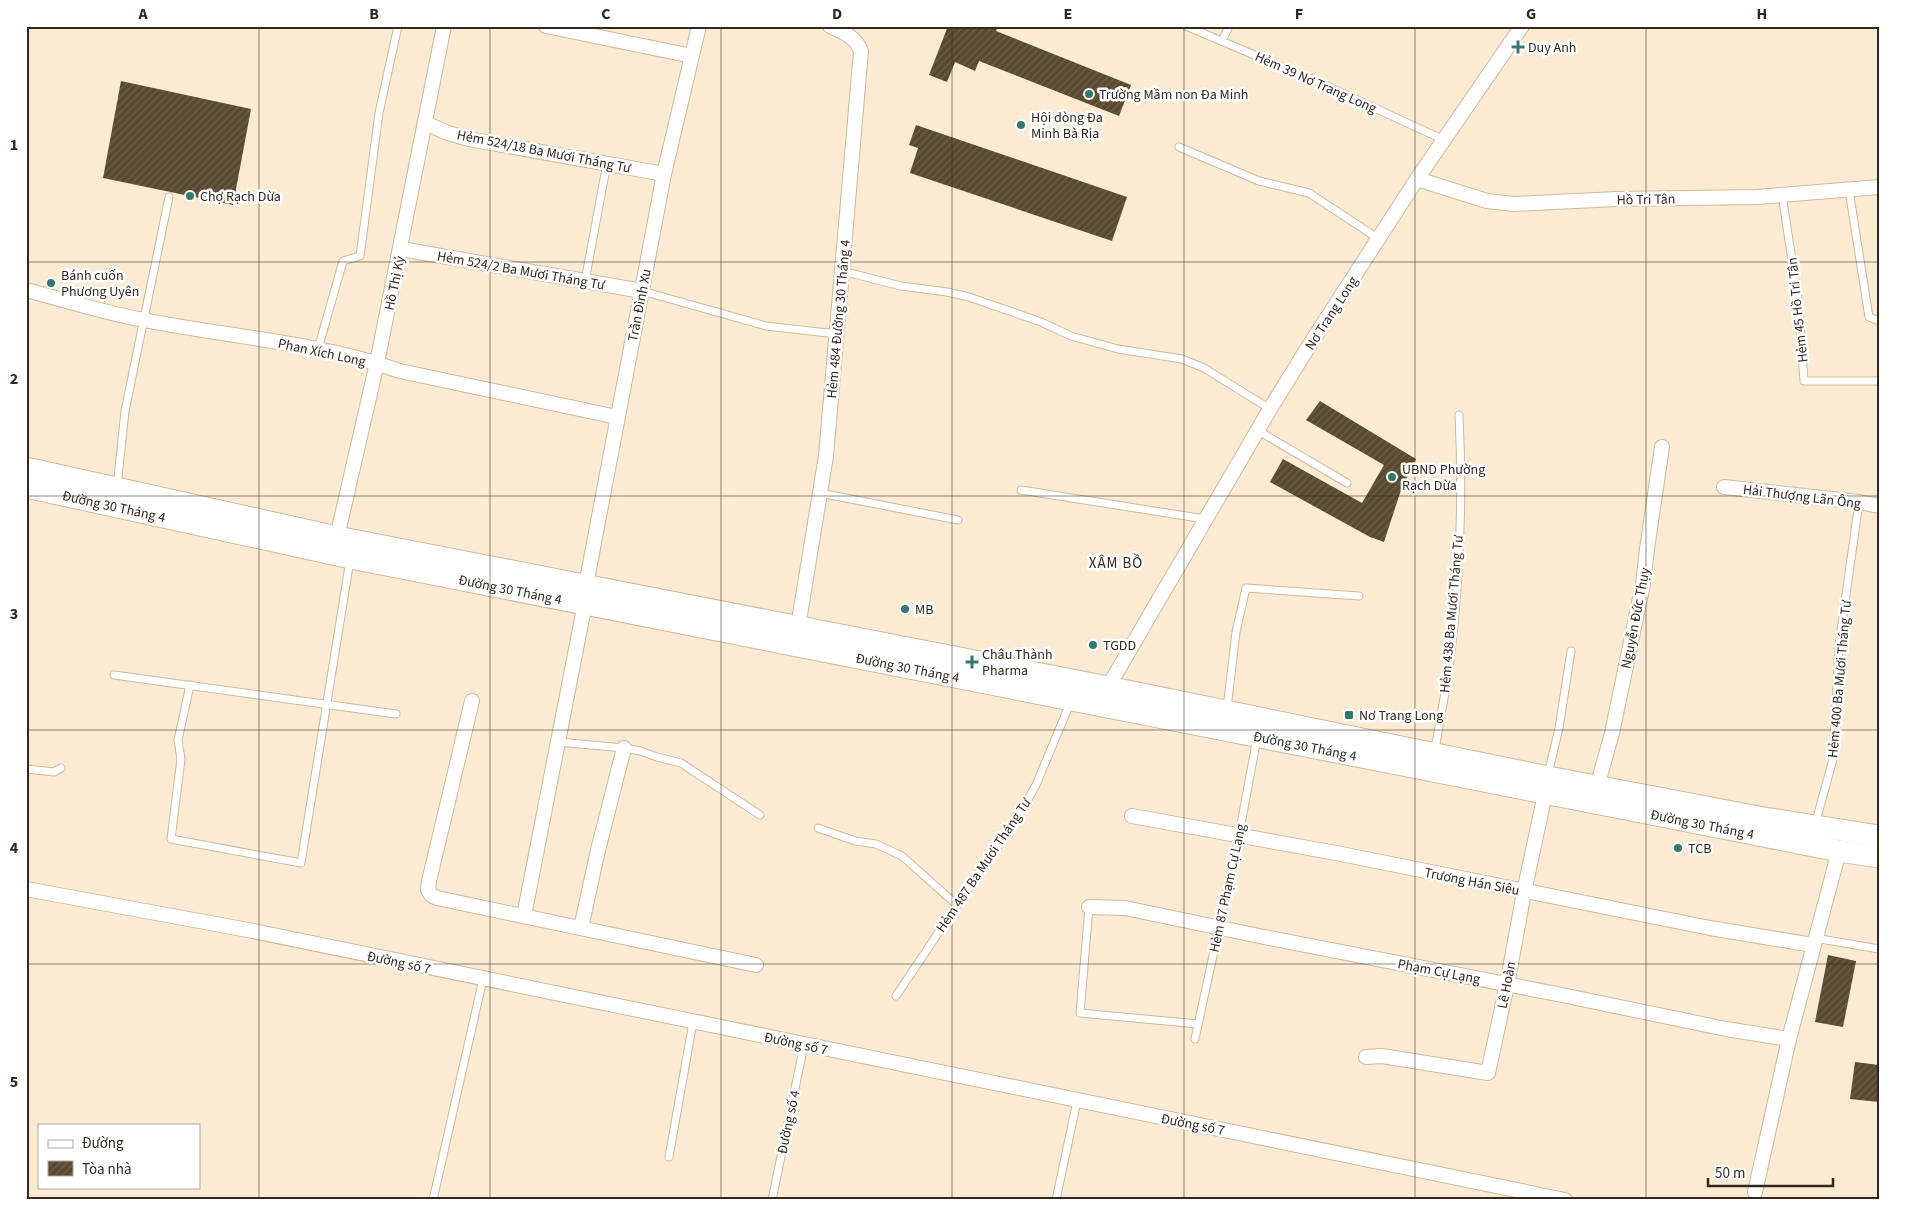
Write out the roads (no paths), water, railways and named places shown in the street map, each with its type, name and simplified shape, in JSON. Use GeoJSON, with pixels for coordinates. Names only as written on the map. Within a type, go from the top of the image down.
{"type":"FeatureCollection","features":[{"type":"Feature","properties":{"kind":"main road","name":"Đường 30 Tháng 4"},"geometry":{"type":"LineString","coordinates":[[26,468],[586,594],[1073,691],[1107,697],[1227,711],[1434,754],[1547,785],[1838,851],[1879,857]]}},
{"type":"Feature","properties":{"kind":"main road","name":"Đường 30 Tháng 4"},"geometry":{"type":"LineString","coordinates":[[26,487],[351,558],[798,627],[1073,691]]}},
{"type":"Feature","properties":{"kind":"main road","name":"Đường 30 Tháng 4"},"geometry":{"type":"LineString","coordinates":[[1107,697],[1257,737],[1547,785],[1598,787],[1764,818],[1879,836]]}},
{"type":"Feature","properties":{"kind":"street","name":"Hồ Thị Kỷ"},"geometry":{"type":"LineString","coordinates":[[337,538],[401,249],[444,26]]}},
{"type":"Feature","properties":{"kind":"street"},"geometry":{"type":"LineString","coordinates":[[546,26],[692,56]]}},
{"type":"Feature","properties":{"kind":"street","name":"Trần Đình Xu"},"geometry":{"type":"LineString","coordinates":[[524,916],[664,174],[699,26]]}},
{"type":"Feature","properties":{"kind":"street","name":"Hẻm 484 Đường 30 Tháng 4"},"geometry":{"type":"LineString","coordinates":[[798,627],[826,456],[861,51],[858,44],[846,33],[830,26]]}},
{"type":"Feature","properties":{"kind":"street","name":"Nơ Trang Long"},"geometry":{"type":"LineString","coordinates":[[1107,697],[1205,519],[1257,430],[1416,179],[1522,26]]}},
{"type":"Feature","properties":{"kind":"street","name":"Hẻm 524/18 Ba Mươi Tháng Tư"},"geometry":{"type":"LineString","coordinates":[[424,123],[469,139],[664,174]]}},
{"type":"Feature","properties":{"kind":"street","name":"Hồ Tri Tân"},"geometry":{"type":"LineString","coordinates":[[1416,179],[1486,201],[1514,204],[1617,199],[1757,197],[1879,187]]}},
{"type":"Feature","properties":{"kind":"street","name":"Hẻm 524/2 Ba Mươi Tháng Tư"},"geometry":{"type":"LineString","coordinates":[[401,249],[642,291]]}},
{"type":"Feature","properties":{"kind":"street","name":"Phan Xích Long"},"geometry":{"type":"LineString","coordinates":[[26,290],[142,320],[318,349],[377,363],[400,371],[618,417]]}},
{"type":"Feature","properties":{"kind":"street","name":"Nguyễn Đức Thụy"},"geometry":{"type":"LineString","coordinates":[[1598,787],[1612,732],[1643,584],[1646,549],[1662,446]]}},
{"type":"Feature","properties":{"kind":"street","name":"Hải Thượng Lãn Ông"},"geometry":{"type":"LineString","coordinates":[[1724,487],[1859,502],[1879,506]]}},
{"type":"Feature","properties":{"kind":"street"},"geometry":{"type":"LineString","coordinates":[[472,700],[428,890],[431,895],[437,898],[756,965]]}},
{"type":"Feature","properties":{"kind":"street"},"geometry":{"type":"LineString","coordinates":[[581,928],[598,850],[624,748]]}},
{"type":"Feature","properties":{"kind":"street","name":"Lê Hoàn"},"geometry":{"type":"LineString","coordinates":[[1366,1057],[1382,1056],[1488,1073],[1547,785]]}},
{"type":"Feature","properties":{"kind":"street","name":"Trương Hán Siêu"},"geometry":{"type":"LineString","coordinates":[[1132,816],[1239,835],[1701,927],[1814,941]]}},
{"type":"Feature","properties":{"kind":"street"},"geometry":{"type":"LineString","coordinates":[[1755,1192],[1789,1039],[1838,851]]}},
{"type":"Feature","properties":{"kind":"street","name":"Đường số 7"},"geometry":{"type":"LineString","coordinates":[[26,889],[248,930],[1565,1200]]}},
{"type":"Feature","properties":{"kind":"street","name":"Phạm Cự Lạng"},"geometry":{"type":"LineString","coordinates":[[1089,907],[1125,908],[1726,1029],[1789,1039]]}},
{"type":"Feature","properties":{"kind":"lane"},"geometry":{"type":"LineString","coordinates":[[318,349],[343,261],[360,256],[379,112],[398,26]]}},
{"type":"Feature","properties":{"kind":"lane","name":"Hẻm 39 Nơ Trang Long"},"geometry":{"type":"LineString","coordinates":[[1186,26],[1326,85],[1444,140]]}},
{"type":"Feature","properties":{"kind":"lane"},"geometry":{"type":"LineString","coordinates":[[1222,41],[1230,26]]}},
{"type":"Feature","properties":{"kind":"lane"},"geometry":{"type":"LineString","coordinates":[[1180,147],[1259,181],[1309,193],[1379,239]]}},
{"type":"Feature","properties":{"kind":"lane"},"geometry":{"type":"LineString","coordinates":[[584,281],[607,163]]}},
{"type":"Feature","properties":{"kind":"lane"},"geometry":{"type":"LineString","coordinates":[[1849,190],[1869,317],[1879,321]]}},
{"type":"Feature","properties":{"kind":"lane","name":"Hẻm 45 Hồ Tri Tân"},"geometry":{"type":"LineString","coordinates":[[1782,195],[1798,298],[1804,381],[1879,381]]}},
{"type":"Feature","properties":{"kind":"lane"},"geometry":{"type":"LineString","coordinates":[[117,488],[125,411],[168,197]]}},
{"type":"Feature","properties":{"kind":"lane"},"geometry":{"type":"LineString","coordinates":[[842,271],[901,286],[969,297],[1041,322],[1071,336],[1118,349],[1182,359],[1204,368],[1270,409]]}},
{"type":"Feature","properties":{"kind":"lane"},"geometry":{"type":"LineString","coordinates":[[642,291],[766,326],[837,334]]}},
{"type":"Feature","properties":{"kind":"lane","name":"Hẻm 438 Ba Mươi Tháng Tư"},"geometry":{"type":"LineString","coordinates":[[1434,754],[1449,668],[1458,573],[1460,445],[1458,415]]}},
{"type":"Feature","properties":{"kind":"lane"},"geometry":{"type":"LineString","coordinates":[[1257,430],[1347,483]]}},
{"type":"Feature","properties":{"kind":"lane"},"geometry":{"type":"LineString","coordinates":[[1021,490],[1205,519]]}},
{"type":"Feature","properties":{"kind":"lane"},"geometry":{"type":"LineString","coordinates":[[820,493],[958,520]]}},
{"type":"Feature","properties":{"kind":"lane","name":"Hẻm 400 Ba Mươi Tháng Tư"},"geometry":{"type":"LineString","coordinates":[[1815,825],[1833,759],[1839,645],[1859,502]]}},
{"type":"Feature","properties":{"kind":"lane"},"geometry":{"type":"LineString","coordinates":[[190,685],[178,740],[180,759],[171,839],[301,863],[351,558]]}},
{"type":"Feature","properties":{"kind":"lane"},"geometry":{"type":"LineString","coordinates":[[1227,711],[1236,632],[1246,588],[1359,596]]}},
{"type":"Feature","properties":{"kind":"lane"},"geometry":{"type":"LineString","coordinates":[[1547,785],[1559,728],[1571,651]]}},
{"type":"Feature","properties":{"kind":"lane"},"geometry":{"type":"LineString","coordinates":[[114,674],[396,714]]}},
{"type":"Feature","properties":{"kind":"lane","name":"Hẻm 487 Ba Mươi Tháng Tư"},"geometry":{"type":"LineString","coordinates":[[896,996],[1018,819],[1036,785],[1073,691]]}},
{"type":"Feature","properties":{"kind":"lane","name":"Hẻm 87 Phạm Cự Lạng"},"geometry":{"type":"LineString","coordinates":[[1195,1039],[1239,835],[1257,737]]}},
{"type":"Feature","properties":{"kind":"lane"},"geometry":{"type":"LineString","coordinates":[[558,742],[624,748],[681,763],[760,815]]}},
{"type":"Feature","properties":{"kind":"lane"},"geometry":{"type":"LineString","coordinates":[[26,769],[54,772],[61,768]]}},
{"type":"Feature","properties":{"kind":"lane"},"geometry":{"type":"LineString","coordinates":[[818,828],[855,841],[876,844],[902,856],[957,905]]}},
{"type":"Feature","properties":{"kind":"lane"},"geometry":{"type":"LineString","coordinates":[[1089,907],[1080,1013],[1198,1024]]}},
{"type":"Feature","properties":{"kind":"lane"},"geometry":{"type":"LineString","coordinates":[[1814,941],[1879,948]]}},
{"type":"Feature","properties":{"kind":"lane"},"geometry":{"type":"LineString","coordinates":[[433,1200],[483,979]]}},
{"type":"Feature","properties":{"kind":"lane"},"geometry":{"type":"LineString","coordinates":[[669,1157],[693,1022]]}},
{"type":"Feature","properties":{"kind":"lane","name":"Đường số 4"},"geometry":{"type":"LineString","coordinates":[[772,1200],[804,1045]]}},
{"type":"Feature","properties":{"kind":"lane"},"geometry":{"type":"LineString","coordinates":[[1056,1200],[1077,1100]]}},
{"type":"Feature","properties":{"kind":"place","name":"Duy Anh"},"geometry":{"type":"Point","coordinates":[1518,47]}},
{"type":"Feature","properties":{"kind":"place","name":"Trường Mầm non Đa Minh"},"geometry":{"type":"Point","coordinates":[1089,94]}},
{"type":"Feature","properties":{"kind":"place","name":"Hội dòng Đa Minh Bà Rịa"},"geometry":{"type":"Point","coordinates":[1021,125]}},
{"type":"Feature","properties":{"kind":"place","name":"Chợ Rạch Dừa"},"geometry":{"type":"Point","coordinates":[190,196]}},
{"type":"Feature","properties":{"kind":"place","name":"Bánh cuốn Phương Uyên"},"geometry":{"type":"Point","coordinates":[51,283]}},
{"type":"Feature","properties":{"kind":"place","name":"UBND Phường Rạch Dừa"},"geometry":{"type":"Point","coordinates":[1392,477]}},
{"type":"Feature","properties":{"kind":"place","name":"MB"},"geometry":{"type":"Point","coordinates":[905,609]}},
{"type":"Feature","properties":{"kind":"place","name":"TGDD"},"geometry":{"type":"Point","coordinates":[1093,645]}},
{"type":"Feature","properties":{"kind":"place","name":"Châu Thành Pharma"},"geometry":{"type":"Point","coordinates":[972,662]}},
{"type":"Feature","properties":{"kind":"place","name":"Nơ Trang Long"},"geometry":{"type":"Point","coordinates":[1349,715]}},
{"type":"Feature","properties":{"kind":"place","name":"TCB"},"geometry":{"type":"Point","coordinates":[1678,848]}},
{"type":"Feature","properties":{"kind":"district","name":"XÂM BỒ"},"geometry":{"type":"Point","coordinates":[1116,563]}}]}
